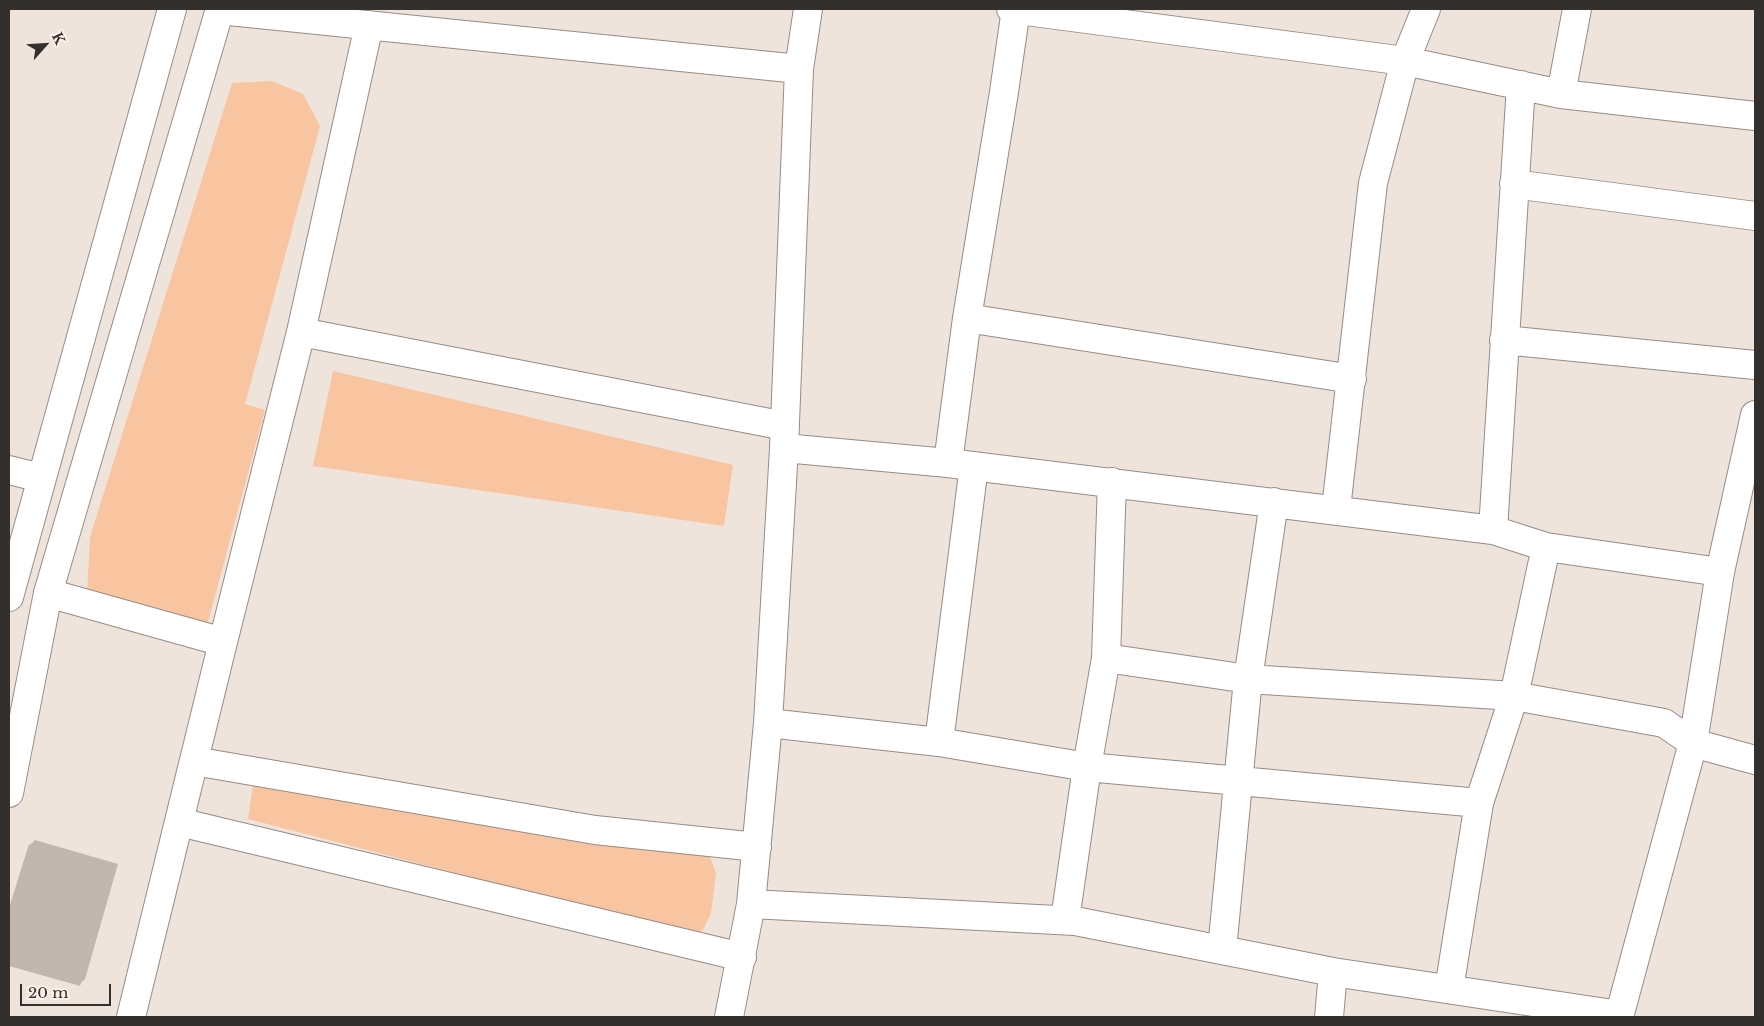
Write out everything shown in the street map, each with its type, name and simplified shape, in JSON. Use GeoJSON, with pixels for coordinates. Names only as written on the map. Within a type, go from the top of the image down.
{"type":"FeatureCollection","features":[{"type":"Feature","properties":{"kind":"street"},"geometry":{"type":"LineString","coordinates":[[9,597],[172,9]]}},
{"type":"Feature","properties":{"kind":"street"},"geometry":{"type":"LineString","coordinates":[[9,793],[48,593],[220,9],[799,69]]}},
{"type":"Feature","properties":{"kind":"street"},"geometry":{"type":"LineString","coordinates":[[729,1017],[751,904],[768,723],[785,437],[799,69],[808,9]]}},
{"type":"Feature","properties":{"kind":"street"},"geometry":{"type":"LineString","coordinates":[[1011,9],[1405,61],[1561,94],[1755,116]]}},
{"type":"Feature","properties":{"kind":"street"},"geometry":{"type":"LineString","coordinates":[[939,742],[961,464],[967,318],[1016,9]]}},
{"type":"Feature","properties":{"kind":"street"},"geometry":{"type":"LineString","coordinates":[[1336,509],[1373,183],[1405,61],[1426,9]]}},
{"type":"Feature","properties":{"kind":"street"},"geometry":{"type":"LineString","coordinates":[[1561,94],[1577,9]]}},
{"type":"Feature","properties":{"kind":"street"},"geometry":{"type":"LineString","coordinates":[[131,1017],[222,642],[301,332],[369,25]]}},
{"type":"Feature","properties":{"kind":"street"},"geometry":{"type":"LineString","coordinates":[[1493,530],[1521,85]]}},
{"type":"Feature","properties":{"kind":"street"},"geometry":{"type":"LineString","coordinates":[[1514,184],[1755,216]]}},
{"type":"Feature","properties":{"kind":"street"},"geometry":{"type":"LineString","coordinates":[[967,318],[1352,379]]}},
{"type":"Feature","properties":{"kind":"street"},"geometry":{"type":"LineString","coordinates":[[301,332],[785,437],[961,464],[1336,509],[1493,530],[1546,547],[1720,572]]}},
{"type":"Feature","properties":{"kind":"street"},"geometry":{"type":"LineString","coordinates":[[1504,340],[1755,365]]}},
{"type":"Feature","properties":{"kind":"street"},"geometry":{"type":"LineString","coordinates":[[751,904],[1065,920],[1333,972],[1620,1016],[1693,743],[1720,572],[1755,415]]}},
{"type":"Feature","properties":{"kind":"street"},"geometry":{"type":"LineString","coordinates":[[9,470],[41,478]]}},
{"type":"Feature","properties":{"kind":"street"},"geometry":{"type":"LineString","coordinates":[[1065,920],[1087,767],[1106,658],[1112,482]]}},
{"type":"Feature","properties":{"kind":"street"},"geometry":{"type":"LineString","coordinates":[[1222,950],[1240,781],[1248,679],[1274,502]]}},
{"type":"Feature","properties":{"kind":"street"},"geometry":{"type":"LineString","coordinates":[[1449,989],[1479,803],[1514,696],[1546,547]]}},
{"type":"Feature","properties":{"kind":"street"},"geometry":{"type":"LineString","coordinates":[[48,593],[222,642]]}},
{"type":"Feature","properties":{"kind":"street"},"geometry":{"type":"LineString","coordinates":[[1106,658],[1248,679],[1514,696],[1664,723],[1693,743],[1755,760]]}},
{"type":"Feature","properties":{"kind":"street"},"geometry":{"type":"LineString","coordinates":[[768,723],[939,742],[1087,767],[1479,803]]}},
{"type":"Feature","properties":{"kind":"street"},"geometry":{"type":"LineString","coordinates":[[194,761],[594,830],[757,847]]}},
{"type":"Feature","properties":{"kind":"street"},"geometry":{"type":"LineString","coordinates":[[179,822],[742,956]]}},
{"type":"Feature","properties":{"kind":"street"},"geometry":{"type":"LineString","coordinates":[[1329,1017],[1333,972]]}},
{"type":"Feature","properties":{"kind":"shaded area"},"geometry":{"type":"Polygon","coordinates":[[[272,81],[303,94],[320,126],[245,404],[265,410],[208,622],[107,610],[87,594],[90,537],[232,83],[272,81]]]}},
{"type":"Feature","properties":{"kind":"shaded area"},"geometry":{"type":"Polygon","coordinates":[[[333,371],[733,465],[724,526],[313,466],[333,371]]]}},
{"type":"Feature","properties":{"kind":"shaded area"},"geometry":{"type":"Polygon","coordinates":[[[253,785],[710,857],[716,873],[711,913],[703,930],[694,935],[248,819],[253,785]]]}},
{"type":"Feature","properties":{"kind":"building"},"geometry":{"type":"Polygon","coordinates":[[[29,844],[113,869],[80,986],[9,966],[9,908],[29,844]]]}}]}
